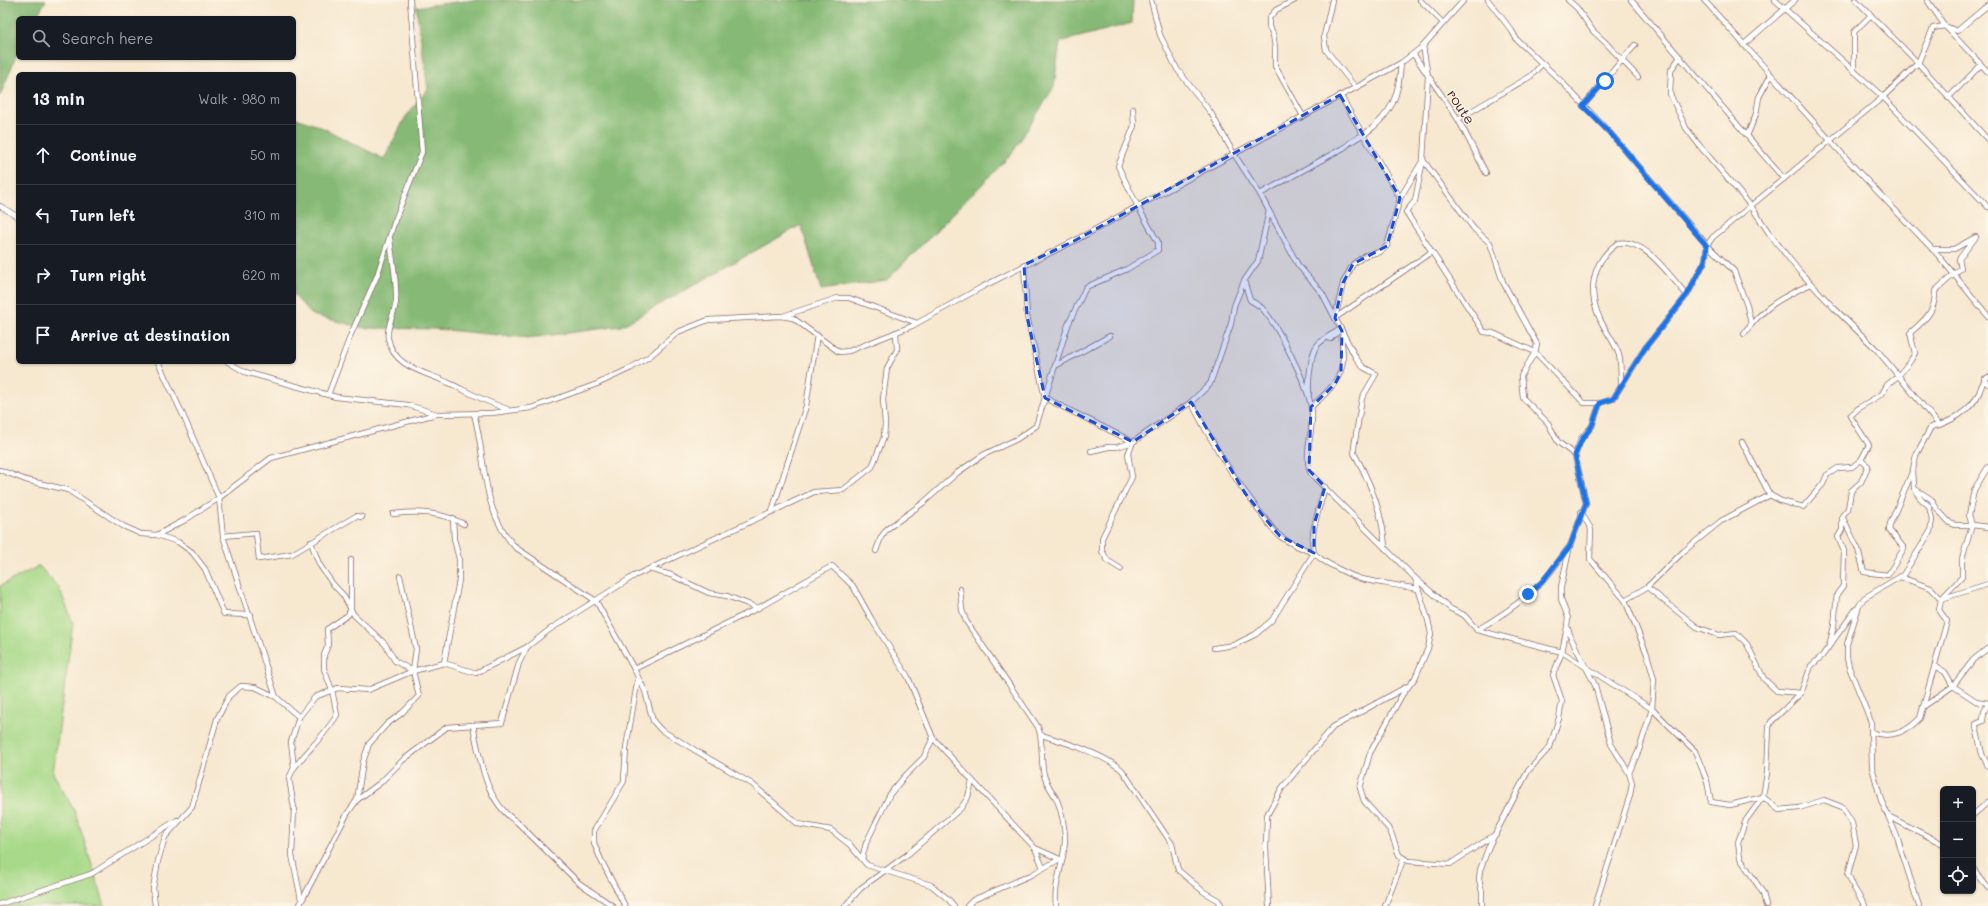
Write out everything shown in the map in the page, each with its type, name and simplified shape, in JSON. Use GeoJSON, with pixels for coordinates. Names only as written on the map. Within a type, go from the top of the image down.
{"type":"FeatureCollection","features":[{"type":"Feature","properties":{"kind":"street"},"geometry":{"type":"LineString","coordinates":[[328,395],[351,334],[377,276],[422,152],[410,0]]}},
{"type":"Feature","properties":{"kind":"street"},"geometry":{"type":"LineString","coordinates":[[1151,0],[1160,35],[1173,62],[1211,112],[1234,154],[1260,194],[1298,265],[1322,293],[1356,358],[1363,367],[1376,374],[1362,398],[1354,453],[1376,497],[1384,529],[1385,548]]}},
{"type":"Feature","properties":{"kind":"street"},"geometry":{"type":"LineString","coordinates":[[1295,0],[1276,10],[1269,18],[1269,27],[1273,34],[1275,66],[1303,116]]}},
{"type":"Feature","properties":{"kind":"street"},"geometry":{"type":"LineString","coordinates":[[1332,0],[1324,36],[1326,50],[1355,87]]}},
{"type":"Feature","properties":{"kind":"street"},"geometry":{"type":"LineString","coordinates":[[1420,0],[1443,23]]}},
{"type":"Feature","properties":{"kind":"street"},"geometry":{"type":"LineString","coordinates":[[157,534],[186,520],[219,498],[271,458],[437,414],[474,414],[531,408],[597,384],[631,368],[650,356],[678,332],[708,320],[781,316],[793,318],[839,352],[849,351],[896,332],[917,323],[1024,265],[1074,241],[1138,207],[1340,95],[1401,63],[1414,55],[1423,46],[1464,0]]}},
{"type":"Feature","properties":{"kind":"street"},"geometry":{"type":"LineString","coordinates":[[1488,0],[1512,31],[1517,40],[1610,133],[1707,246],[1735,274],[1747,306],[1751,324]]}},
{"type":"Feature","properties":{"kind":"street"},"geometry":{"type":"LineString","coordinates":[[1568,0],[1577,8],[1593,31],[1638,77]]}},
{"type":"Feature","properties":{"kind":"street"},"geometry":{"type":"LineString","coordinates":[[1631,0],[1784,179]]}},
{"type":"Feature","properties":{"kind":"street"},"geometry":{"type":"LineString","coordinates":[[1704,0],[1830,141],[1932,249],[1953,276],[1988,316]]}},
{"type":"Feature","properties":{"kind":"street"},"geometry":{"type":"LineString","coordinates":[[1775,0],[1883,97],[1988,207]]}},
{"type":"Feature","properties":{"kind":"street"},"geometry":{"type":"LineString","coordinates":[[1743,45],[1795,0]]}},
{"type":"Feature","properties":{"kind":"street"},"geometry":{"type":"LineString","coordinates":[[1856,0],[1918,63],[1948,98],[1988,140]]}},
{"type":"Feature","properties":{"kind":"street"},"geometry":{"type":"LineString","coordinates":[[1927,0],[1945,26],[1988,72]]}},
{"type":"Feature","properties":{"kind":"street"},"geometry":{"type":"LineString","coordinates":[[1423,46],[1428,76],[1424,160],[1415,201],[1406,212],[1421,234],[1430,253],[1484,332],[1493,333],[1535,352],[1584,403],[1600,403],[1613,399],[1645,348],[1687,295],[1705,261],[1707,246],[1713,237],[1883,97],[1918,63],[1933,28],[1945,26],[1957,31],[1988,5]]}},
{"type":"Feature","properties":{"kind":"street"},"geometry":{"type":"LineString","coordinates":[[1854,71],[1854,32],[1871,15]]}},
{"type":"Feature","properties":{"kind":"street"},"geometry":{"type":"LineString","coordinates":[[1583,106],[1635,45]]}},
{"type":"Feature","properties":{"kind":"street","name":"route"},"geometry":{"type":"LineString","coordinates":[[1414,55],[1458,118],[1486,173]]}},
{"type":"Feature","properties":{"kind":"street"},"geometry":{"type":"LineString","coordinates":[[1680,57],[1671,70],[1670,94],[1686,128],[1751,206],[1769,233],[1811,284],[1873,346],[1899,375],[1915,398],[1939,425]]}},
{"type":"Feature","properties":{"kind":"street"},"geometry":{"type":"LineString","coordinates":[[1260,194],[1346,147],[1354,138],[1363,134],[1378,122],[1393,103],[1400,86],[1401,63]]}},
{"type":"Feature","properties":{"kind":"street"},"geometry":{"type":"LineString","coordinates":[[1458,118],[1531,76],[1542,64]]}},
{"type":"Feature","properties":{"kind":"street"},"geometry":{"type":"LineString","coordinates":[[1948,98],[1981,65]]}},
{"type":"Feature","properties":{"kind":"street"},"geometry":{"type":"LineString","coordinates":[[1747,136],[1756,114],[1759,97],[1771,75]]}},
{"type":"Feature","properties":{"kind":"street"},"geometry":{"type":"LineString","coordinates":[[1340,95],[1400,198]]}},
{"type":"Feature","properties":{"kind":"street"},"geometry":{"type":"LineString","coordinates":[[876,551],[881,537],[887,529],[923,503],[957,473],[983,455],[1023,436],[1036,426],[1072,314],[1086,287],[1127,269],[1158,250],[1158,242],[1138,207],[1118,166],[1134,126],[1133,108]]}},
{"type":"Feature","properties":{"kind":"street"},"geometry":{"type":"LineString","coordinates":[[1335,318],[1342,283],[1353,264],[1366,255],[1380,252],[1387,246],[1400,198],[1424,160]]}},
{"type":"Feature","properties":{"kind":"street"},"geometry":{"type":"LineString","coordinates":[[1424,160],[1474,229],[1490,243],[1503,282],[1537,344],[1535,352],[1521,376],[1523,398],[1548,423],[1558,442],[1575,455]]}},
{"type":"Feature","properties":{"kind":"street"},"geometry":{"type":"LineString","coordinates":[[0,206],[16,216]]}},
{"type":"Feature","properties":{"kind":"street"},"geometry":{"type":"LineString","coordinates":[[1091,451],[1108,447],[1117,447],[1133,442],[1191,402],[1210,384],[1231,324],[1234,306],[1244,281],[1258,261],[1269,211]]}},
{"type":"Feature","properties":{"kind":"street"},"geometry":{"type":"LineString","coordinates":[[1742,442],[1770,495],[1781,501],[1803,507],[1823,484],[1827,475],[1838,468],[1852,467],[1861,460],[1869,445],[1850,416],[1860,407],[1882,394],[1887,385],[1899,375],[1915,353],[1910,333],[1928,317],[1936,302],[1935,291],[1961,268],[1959,259],[1976,237],[1954,249],[1932,249]]}},
{"type":"Feature","properties":{"kind":"street"},"geometry":{"type":"LineString","coordinates":[[390,238],[396,301],[388,337],[393,351],[405,364],[420,373],[442,380],[486,402],[509,410]]}},
{"type":"Feature","properties":{"kind":"street"},"geometry":{"type":"LineString","coordinates":[[1621,385],[1618,354],[1600,321],[1594,298],[1593,283],[1597,266],[1618,243],[1636,245],[1647,250],[1687,295]]}},
{"type":"Feature","properties":{"kind":"street"},"geometry":{"type":"LineString","coordinates":[[1335,318],[1430,253]]}},
{"type":"Feature","properties":{"kind":"street"},"geometry":{"type":"LineString","coordinates":[[1024,265],[1027,316],[1045,398]]}},
{"type":"Feature","properties":{"kind":"street"},"geometry":{"type":"LineString","coordinates":[[1244,281],[1250,300],[1262,307],[1277,328],[1310,397]]}},
{"type":"Feature","properties":{"kind":"street"},"geometry":{"type":"LineString","coordinates":[[1744,334],[1751,324],[1772,303],[1811,284]]}},
{"type":"Feature","properties":{"kind":"street"},"geometry":{"type":"LineString","coordinates":[[781,316],[838,298],[849,298],[917,323]]}},
{"type":"Feature","properties":{"kind":"street"},"geometry":{"type":"LineString","coordinates":[[1342,330],[1322,340],[1311,357],[1308,382],[1311,407],[1309,470],[1311,474],[1415,578],[1451,609],[1464,615],[1477,630],[1562,652],[1585,665],[1652,709],[1695,751],[1707,782],[1711,802],[1730,805],[1763,796]]}},
{"type":"Feature","properties":{"kind":"street"},"geometry":{"type":"LineString","coordinates":[[1330,339],[1342,330]]}},
{"type":"Feature","properties":{"kind":"street"},"geometry":{"type":"LineString","coordinates":[[1311,407],[1335,384],[1341,372],[1343,360],[1342,330]]}},
{"type":"Feature","properties":{"kind":"street"},"geometry":{"type":"LineString","coordinates":[[294,768],[291,742],[299,717],[315,697],[338,688],[368,690],[413,671],[444,663],[476,673],[527,647],[549,630],[596,601],[620,584],[649,569],[814,492],[843,490],[872,467],[884,436],[884,394],[887,368],[897,350],[896,332]]}},
{"type":"Feature","properties":{"kind":"street"},"geometry":{"type":"LineString","coordinates":[[772,511],[806,406],[817,335]]}},
{"type":"Feature","properties":{"kind":"street"},"geometry":{"type":"LineString","coordinates":[[1055,366],[1110,336]]}},
{"type":"Feature","properties":{"kind":"street"},"geometry":{"type":"LineString","coordinates":[[159,364],[187,422],[219,498],[223,536],[251,615],[276,697]]}},
{"type":"Feature","properties":{"kind":"street"},"geometry":{"type":"LineString","coordinates":[[231,364],[245,372],[328,395],[408,406],[437,414]]}},
{"type":"Feature","properties":{"kind":"street"},"geometry":{"type":"LineString","coordinates":[[1842,516],[1858,549],[1864,572],[1888,575],[1904,548],[1889,530],[1890,524],[1913,470],[1916,455],[1922,440],[1931,427],[1939,425],[1972,406],[1986,378]]}},
{"type":"Feature","properties":{"kind":"street"},"geometry":{"type":"LineString","coordinates":[[1986,378],[1988,384]]}},
{"type":"Feature","properties":{"kind":"street"},"geometry":{"type":"LineString","coordinates":[[1045,398],[1133,442]]}},
{"type":"Feature","properties":{"kind":"street"},"geometry":{"type":"LineString","coordinates":[[1191,402],[1217,450],[1233,472],[1245,493],[1280,536],[1314,553],[1319,559],[1360,578],[1418,589]]}},
{"type":"Feature","properties":{"kind":"street"},"geometry":{"type":"LineString","coordinates":[[1482,906],[1482,892],[1479,879],[1480,870],[1496,834],[1528,771],[1550,746],[1562,701],[1554,675],[1562,652],[1568,618],[1561,599],[1561,588],[1570,546],[1581,512],[1586,503],[1575,455],[1582,439],[1592,426],[1600,403]]}},
{"type":"Feature","properties":{"kind":"street"},"geometry":{"type":"LineString","coordinates":[[474,414],[479,432],[488,498],[505,536],[515,547],[596,601],[634,669],[644,691],[653,721],[661,730],[752,784],[798,824],[831,830],[850,845],[867,865],[931,885],[954,906]]}},
{"type":"Feature","properties":{"kind":"street"},"geometry":{"type":"LineString","coordinates":[[1121,568],[1108,561],[1102,551],[1102,538],[1132,477],[1128,454],[1133,442]]}},
{"type":"Feature","properties":{"kind":"street"},"geometry":{"type":"LineString","coordinates":[[1829,646],[1834,626],[1838,594],[1844,586],[1844,551],[1838,537],[1842,530],[1842,516],[1848,509],[1851,491],[1861,482],[1868,466],[1861,460]]}},
{"type":"Feature","properties":{"kind":"street"},"geometry":{"type":"LineString","coordinates":[[1871,732],[1891,734],[1910,729],[1920,718],[1947,621],[1939,610],[1941,599],[1962,577],[1962,559],[1972,525],[1969,515],[1974,490],[1988,467]]}},
{"type":"Feature","properties":{"kind":"street"},"geometry":{"type":"LineString","coordinates":[[0,470],[26,480],[68,490],[123,526],[141,534],[157,534],[178,542],[192,552],[205,569],[224,614],[251,615]]}},
{"type":"Feature","properties":{"kind":"street"},"geometry":{"type":"LineString","coordinates":[[1766,906],[1763,893],[1740,858],[1738,842],[1746,820],[1763,796],[1767,773],[1768,727],[1771,722],[1801,693],[1811,666],[1822,656],[1864,598],[1900,577],[1930,532],[1932,520],[1929,506],[1919,497],[1914,488],[1913,470]]}},
{"type":"Feature","properties":{"kind":"street"},"geometry":{"type":"LineString","coordinates":[[1214,648],[1234,645],[1256,634],[1272,620],[1314,553],[1314,526],[1325,487]]}},
{"type":"Feature","properties":{"kind":"street"},"geometry":{"type":"LineString","coordinates":[[1914,488],[1931,499],[1937,509],[1950,523],[1955,525],[1988,527]]}},
{"type":"Feature","properties":{"kind":"street"},"geometry":{"type":"LineString","coordinates":[[1624,600],[1647,587],[1684,551],[1721,521],[1770,495]]}},
{"type":"Feature","properties":{"kind":"street"},"geometry":{"type":"LineString","coordinates":[[393,514],[425,512],[453,518],[464,524]]}},
{"type":"Feature","properties":{"kind":"street"},"geometry":{"type":"LineString","coordinates":[[1581,512],[1590,530],[1590,559],[1624,600],[1647,654],[1654,679],[1652,709],[1639,750],[1629,773]]}},
{"type":"Feature","properties":{"kind":"street"},"geometry":{"type":"LineString","coordinates":[[223,536],[256,533],[259,559],[292,554],[356,516],[362,517]]}},
{"type":"Feature","properties":{"kind":"street"},"geometry":{"type":"LineString","coordinates":[[444,663],[459,580],[459,559],[454,539],[453,518]]}},
{"type":"Feature","properties":{"kind":"street"},"geometry":{"type":"LineString","coordinates":[[311,542],[319,564],[351,608],[354,615],[385,644],[395,661],[413,671]]}},
{"type":"Feature","properties":{"kind":"street"},"geometry":{"type":"LineString","coordinates":[[1477,630],[1491,622],[1524,598],[1542,582],[1570,546]]}},
{"type":"Feature","properties":{"kind":"street"},"geometry":{"type":"LineString","coordinates":[[301,899],[292,855],[294,808],[290,778],[294,768],[326,732],[337,715],[332,690],[324,669],[324,655],[328,645],[327,629],[348,615],[351,608],[351,560]]}},
{"type":"Feature","properties":{"kind":"street"},"geometry":{"type":"LineString","coordinates":[[634,669],[758,608],[832,566],[853,586],[872,620],[908,677],[933,738],[1034,848],[1043,868]]}},
{"type":"Feature","properties":{"kind":"street"},"geometry":{"type":"LineString","coordinates":[[649,569],[671,575],[709,593],[732,597],[758,608]]}},
{"type":"Feature","properties":{"kind":"street"},"geometry":{"type":"LineString","coordinates":[[357,800],[363,762],[369,744],[387,724],[402,714],[419,696],[413,671],[416,649],[400,576]]}},
{"type":"Feature","properties":{"kind":"street"},"geometry":{"type":"LineString","coordinates":[[1900,577],[1932,588],[1941,599]]}},
{"type":"Feature","properties":{"kind":"street"},"geometry":{"type":"LineString","coordinates":[[1415,578],[1430,634],[1428,648],[1415,678],[1402,695],[1370,753],[1360,788],[1364,801],[1390,830],[1400,855],[1408,861],[1450,864],[1496,834]]}},
{"type":"Feature","properties":{"kind":"street"},"geometry":{"type":"LineString","coordinates":[[1941,599],[1988,584]]}},
{"type":"Feature","properties":{"kind":"street"},"geometry":{"type":"LineString","coordinates":[[1647,587],[1697,627],[1719,635],[1736,633],[1747,644],[1764,679],[1777,692],[1801,693]]}},
{"type":"Feature","properties":{"kind":"street"},"geometry":{"type":"LineString","coordinates":[[960,589],[962,610],[966,621],[1038,727],[1041,735],[1044,778],[1057,800],[1065,837],[1055,890],[1056,906]]}},
{"type":"Feature","properties":{"kind":"street"},"geometry":{"type":"LineString","coordinates":[[1859,606],[1847,644],[1847,658],[1871,722],[1872,767],[1881,800],[1890,817],[1919,906]]}},
{"type":"Feature","properties":{"kind":"street"},"geometry":{"type":"LineString","coordinates":[[1567,626],[1595,685],[1611,744],[1629,773],[1632,782],[1630,794],[1595,906]]}},
{"type":"Feature","properties":{"kind":"street"},"geometry":{"type":"LineString","coordinates":[[299,906],[301,899],[347,814],[357,800],[380,783],[403,760],[447,727],[502,723],[519,663],[527,647]]}},
{"type":"Feature","properties":{"kind":"street"},"geometry":{"type":"LineString","coordinates":[[1923,707],[1954,686],[1974,660],[1988,648]]}},
{"type":"Feature","properties":{"kind":"street"},"geometry":{"type":"LineString","coordinates":[[1935,666],[1945,672],[1954,686],[1976,701],[1988,704],[1984,712],[1983,721],[1976,724],[1982,754],[1988,766]]}},
{"type":"Feature","properties":{"kind":"street"},"geometry":{"type":"LineString","coordinates":[[626,906],[598,855],[594,843],[594,831],[624,781],[626,748],[638,678]]}},
{"type":"Feature","properties":{"kind":"street"},"geometry":{"type":"LineString","coordinates":[[1269,906],[1266,848],[1268,815],[1282,788],[1333,727],[1410,685]]}},
{"type":"Feature","properties":{"kind":"street"},"geometry":{"type":"LineString","coordinates":[[155,906],[153,888],[158,861],[165,837],[192,807],[217,719],[229,696],[241,686],[255,687],[276,697],[299,717]]}},
{"type":"Feature","properties":{"kind":"street"},"geometry":{"type":"LineString","coordinates":[[473,725],[487,785],[498,805],[579,883],[613,906]]}},
{"type":"Feature","properties":{"kind":"street"},"geometry":{"type":"LineString","coordinates":[[1041,735],[1075,746],[1116,765],[1122,770],[1172,844],[1178,870],[1195,885],[1218,900],[1222,906]]}},
{"type":"Feature","properties":{"kind":"street"},"geometry":{"type":"LineString","coordinates":[[862,859],[866,843],[890,794],[904,777],[924,758],[933,738]]}},
{"type":"Feature","properties":{"kind":"street"},"geometry":{"type":"LineString","coordinates":[[845,906],[861,888],[908,854],[961,808],[968,797],[972,781]]}},
{"type":"Feature","properties":{"kind":"street"},"geometry":{"type":"LineString","coordinates":[[1763,796],[1779,810],[1799,808],[1824,800],[1842,807],[1852,823],[1856,845],[1848,874],[1854,888],[1865,906]]}},
{"type":"Feature","properties":{"kind":"street"},"geometry":{"type":"LineString","coordinates":[[1976,812],[1988,802]]}},
{"type":"Feature","properties":{"kind":"street"},"geometry":{"type":"LineString","coordinates":[[0,904],[91,874],[176,822],[192,807]]}},
{"type":"Feature","properties":{"kind":"street"},"geometry":{"type":"LineString","coordinates":[[1890,817],[1940,842]]}},
{"type":"Feature","properties":{"kind":"street"},"geometry":{"type":"LineString","coordinates":[[1034,848],[1060,860]]}},
{"type":"Feature","properties":{"kind":"street"},"geometry":{"type":"LineString","coordinates":[[1385,906],[1394,880],[1404,858]]}},
{"type":"Feature","properties":{"kind":"street"},"geometry":{"type":"LineString","coordinates":[[967,906],[978,897],[1060,860]]}},
{"type":"Feature","properties":{"kind":"street"},"geometry":{"type":"LineString","coordinates":[[1976,872],[1988,888]]}},
{"type":"Feature","properties":{"kind":"highlighted area"},"geometry":{"type":"Polygon","coordinates":[[[1340,95],[1400,198],[1387,246],[1353,264],[1343,283],[1335,318],[1342,331],[1341,372],[1335,384],[1311,407],[1309,470],[1325,487],[1314,525],[1314,553],[1280,536],[1272,527],[1245,493],[1191,402],[1133,442],[1045,398],[1027,316],[1024,265],[1074,241],[1340,95]]]}},
{"type":"Feature","properties":{"kind":"green space"},"geometry":{"type":"Polygon","coordinates":[[[0,0],[46,0],[37,16],[16,16],[16,56],[0,96],[0,0]]]}},
{"type":"Feature","properties":{"kind":"green space"},"geometry":{"type":"Polygon","coordinates":[[[473,0],[1133,0],[1132,23],[1060,42],[1054,87],[1011,155],[887,280],[821,290],[801,225],[621,326],[529,338],[436,329],[364,328],[312,315],[296,297],[296,118],[321,127],[384,159],[405,118],[428,89],[416,7],[473,0]]]}},
{"type":"Feature","properties":{"kind":"green space"},"geometry":{"type":"Polygon","coordinates":[[[39,566],[59,588],[73,623],[53,773],[75,812],[105,906],[0,906],[0,586],[39,566]]]}},
{"type":"Feature","properties":{"kind":"route"},"geometry":{"type":"LineString","coordinates":[[1528,594],[1542,582],[1570,546],[1581,512],[1586,503],[1575,455],[1582,439],[1592,426],[1600,403],[1613,399],[1645,348],[1687,295],[1705,261],[1706,256],[1707,246],[1627,152],[1583,106],[1605,81]]}}]}
